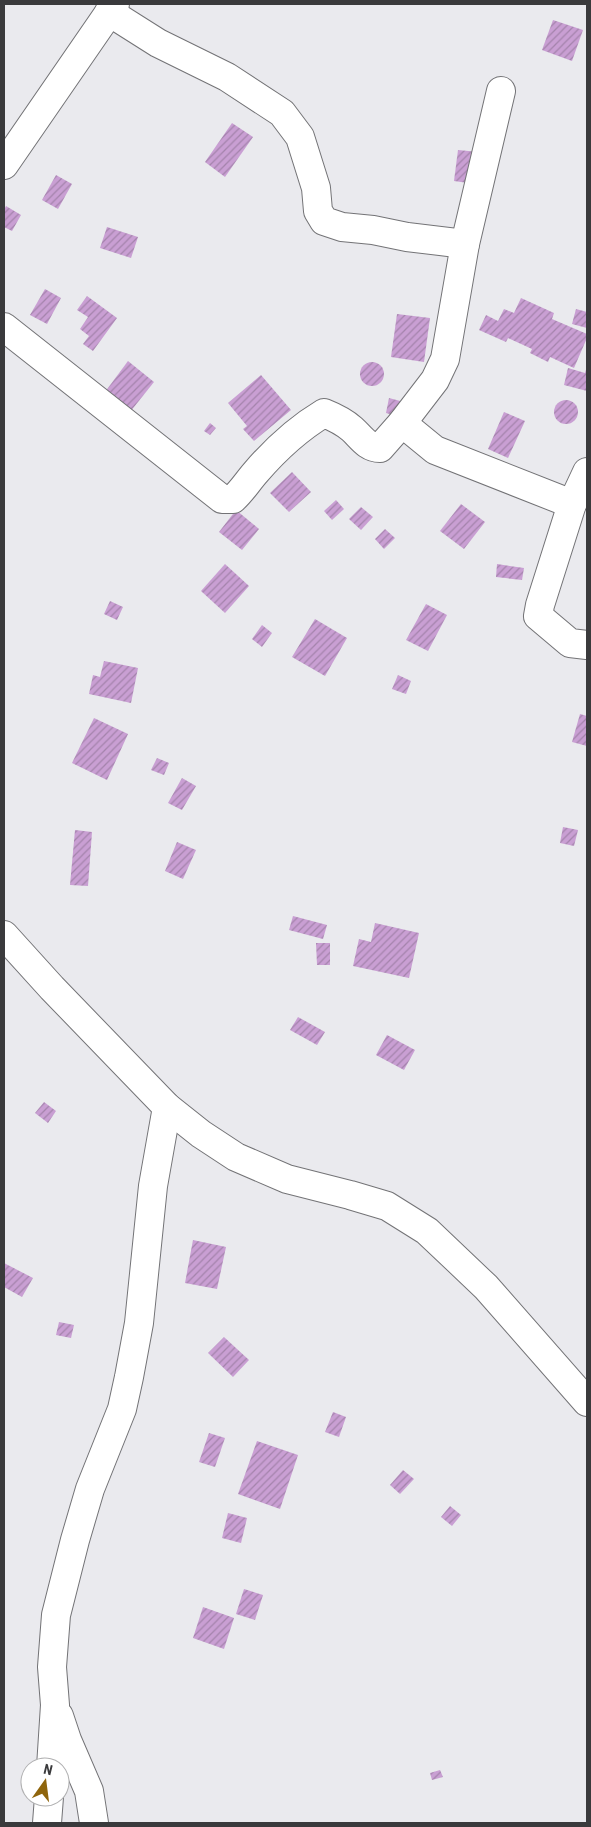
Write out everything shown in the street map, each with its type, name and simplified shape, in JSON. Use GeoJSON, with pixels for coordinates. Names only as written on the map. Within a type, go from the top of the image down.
{"type":"FeatureCollection","features":[{"type":"Feature","properties":{"kind":"street"},"geometry":{"type":"LineString","coordinates":[[4,165],[112,8],[158,43],[226,76],[282,113],[300,137],[316,188],[318,211],[324,221],[342,227],[465,244]]}},
{"type":"Feature","properties":{"kind":"street"},"geometry":{"type":"LineString","coordinates":[[4,327],[222,499],[233,499],[237,496],[255,473],[277,451],[312,420],[324,413],[351,428],[367,444],[374,448],[380,448],[435,380],[445,359],[465,244],[501,91]]}},
{"type":"Feature","properties":{"kind":"street"},"geometry":{"type":"LineString","coordinates":[[402,423],[435,450],[572,504]]}},
{"type":"Feature","properties":{"kind":"street"},"geometry":{"type":"LineString","coordinates":[[587,472],[572,504],[538,616],[570,643],[587,645]]}},
{"type":"Feature","properties":{"kind":"street"},"geometry":{"type":"LineString","coordinates":[[4,935],[167,1108],[201,1134],[236,1157],[288,1180],[350,1194],[387,1206],[428,1231],[486,1287],[587,1402]]}},
{"type":"Feature","properties":{"kind":"street"},"geometry":{"type":"LineString","coordinates":[[52,1757],[55,1705],[52,1667],[56,1615],[88,1497],[122,1409],[139,1323],[153,1186],[167,1108]]}},
{"type":"Feature","properties":{"kind":"street"},"geometry":{"type":"LineString","coordinates":[[55,1705],[67,1740],[89,1791],[94,1823]]}},
{"type":"Feature","properties":{"kind":"street"},"geometry":{"type":"LineString","coordinates":[[47,1823],[48,1807]]}},
{"type":"Feature","properties":{"kind":"building"},"geometry":{"type":"Polygon","coordinates":[[[553,20],[583,30],[572,61],[542,50],[553,20]]]}},
{"type":"Feature","properties":{"kind":"building"},"geometry":{"type":"Polygon","coordinates":[[[232,123],[253,137],[225,177],[205,162],[232,123]]]}},
{"type":"Feature","properties":{"kind":"building"},"geometry":{"type":"Polygon","coordinates":[[[458,150],[479,152],[475,184],[454,181],[458,150]]]}},
{"type":"Feature","properties":{"kind":"building"},"geometry":{"type":"Polygon","coordinates":[[[56,175],[72,184],[58,209],[42,200],[56,175]]]}},
{"type":"Feature","properties":{"kind":"building"},"geometry":{"type":"Polygon","coordinates":[[[6,206],[21,215],[12,231],[4,227],[4,210],[6,206]]]}},
{"type":"Feature","properties":{"kind":"building"},"geometry":{"type":"Polygon","coordinates":[[[107,227],[138,237],[131,258],[100,248],[107,227]]]}},
{"type":"Feature","properties":{"kind":"building"},"geometry":{"type":"Polygon","coordinates":[[[45,289],[61,298],[47,324],[30,315],[45,289]]]}},
{"type":"Feature","properties":{"kind":"building"},"geometry":{"type":"Polygon","coordinates":[[[87,296],[117,318],[93,351],[83,344],[89,336],[80,329],[88,317],[77,310],[87,296]]]}},
{"type":"Feature","properties":{"kind":"building"},"geometry":{"type":"Polygon","coordinates":[[[521,298],[554,313],[552,319],[587,334],[574,368],[550,357],[548,362],[530,353],[532,349],[508,338],[506,342],[479,330],[486,315],[498,321],[504,309],[514,313],[521,298]]]}},
{"type":"Feature","properties":{"kind":"building"},"geometry":{"type":"Polygon","coordinates":[[[576,309],[587,312],[587,328],[572,324],[576,309]]]}},
{"type":"Feature","properties":{"kind":"building"},"geometry":{"type":"Polygon","coordinates":[[[397,314],[430,318],[424,362],[391,357],[397,314]]]}},
{"type":"Feature","properties":{"kind":"building"},"geometry":{"type":"Polygon","coordinates":[[[128,361],[154,382],[130,412],[105,392],[128,361]]]}},
{"type":"Feature","properties":{"kind":"building"},"geometry":{"type":"Polygon","coordinates":[[[372,362],[380,366],[384,374],[380,382],[372,386],[364,382],[360,374],[364,366],[372,362]]]}},
{"type":"Feature","properties":{"kind":"building"},"geometry":{"type":"Polygon","coordinates":[[[587,366],[587,391],[564,385],[568,368],[585,373],[587,366]]]}},
{"type":"Feature","properties":{"kind":"building"},"geometry":{"type":"Polygon","coordinates":[[[261,375],[291,410],[254,441],[243,429],[247,426],[228,403],[261,375]]]}},
{"type":"Feature","properties":{"kind":"building"},"geometry":{"type":"Polygon","coordinates":[[[389,398],[404,402],[400,417],[386,413],[389,398]]]}},
{"type":"Feature","properties":{"kind":"building"},"geometry":{"type":"Polygon","coordinates":[[[566,400],[574,404],[578,412],[574,420],[566,424],[558,420],[554,412],[558,404],[566,400]]]}},
{"type":"Feature","properties":{"kind":"building"},"geometry":{"type":"Polygon","coordinates":[[[504,412],[525,421],[508,458],[488,449],[504,412]]]}},
{"type":"Feature","properties":{"kind":"building"},"geometry":{"type":"Polygon","coordinates":[[[210,423],[216,428],[210,435],[204,431],[210,423]]]}},
{"type":"Feature","properties":{"kind":"building"},"geometry":{"type":"Polygon","coordinates":[[[292,472],[311,492],[289,512],[270,493],[292,472]]]}},
{"type":"Feature","properties":{"kind":"building"},"geometry":{"type":"Polygon","coordinates":[[[336,500],[344,509],[332,520],[324,511],[336,500]]]}},
{"type":"Feature","properties":{"kind":"building"},"geometry":{"type":"Polygon","coordinates":[[[461,504],[485,522],[464,549],[440,531],[461,504]]]}},
{"type":"Feature","properties":{"kind":"building"},"geometry":{"type":"Polygon","coordinates":[[[361,507],[373,517],[361,530],[349,519],[361,507]]]}},
{"type":"Feature","properties":{"kind":"building"},"geometry":{"type":"Polygon","coordinates":[[[236,510],[259,529],[242,550],[219,532],[236,510]]]}},
{"type":"Feature","properties":{"kind":"building"},"geometry":{"type":"Polygon","coordinates":[[[385,529],[395,538],[384,549],[375,539],[385,529]]]}},
{"type":"Feature","properties":{"kind":"building"},"geometry":{"type":"Polygon","coordinates":[[[225,564],[249,586],[225,613],[201,591],[225,564]]]}},
{"type":"Feature","properties":{"kind":"building"},"geometry":{"type":"Polygon","coordinates":[[[497,564],[524,568],[522,580],[496,577],[497,564]]]}},
{"type":"Feature","properties":{"kind":"building"},"geometry":{"type":"Polygon","coordinates":[[[110,601],[123,607],[117,620],[104,614],[110,601]]]}},
{"type":"Feature","properties":{"kind":"building"},"geometry":{"type":"Polygon","coordinates":[[[426,604],[447,615],[428,651],[406,640],[426,604]]]}},
{"type":"Feature","properties":{"kind":"building"},"geometry":{"type":"Polygon","coordinates":[[[315,619],[347,638],[325,676],[292,657],[315,619]]]}},
{"type":"Feature","properties":{"kind":"building"},"geometry":{"type":"Polygon","coordinates":[[[262,625],[272,633],[262,647],[252,639],[262,625]]]}},
{"type":"Feature","properties":{"kind":"building"},"geometry":{"type":"Polygon","coordinates":[[[104,661],[138,668],[131,703],[89,694],[93,675],[100,677],[104,661]]]}},
{"type":"Feature","properties":{"kind":"building"},"geometry":{"type":"Polygon","coordinates":[[[398,675],[411,681],[406,694],[392,689],[398,675]]]}},
{"type":"Feature","properties":{"kind":"building"},"geometry":{"type":"Polygon","coordinates":[[[580,714],[587,716],[587,746],[572,742],[580,714]]]}},
{"type":"Feature","properties":{"kind":"building"},"geometry":{"type":"Polygon","coordinates":[[[94,718],[128,734],[107,780],[72,763],[94,718]]]}},
{"type":"Feature","properties":{"kind":"building"},"geometry":{"type":"Polygon","coordinates":[[[157,758],[169,763],[164,775],[151,770],[157,758]]]}},
{"type":"Feature","properties":{"kind":"building"},"geometry":{"type":"Polygon","coordinates":[[[182,778],[196,786],[182,810],[168,803],[182,778]]]}},
{"type":"Feature","properties":{"kind":"building"},"geometry":{"type":"Polygon","coordinates":[[[563,827],[578,830],[574,846],[560,843],[563,827]]]}},
{"type":"Feature","properties":{"kind":"building"},"geometry":{"type":"Polygon","coordinates":[[[75,830],[92,832],[88,886],[70,885],[75,830]]]}},
{"type":"Feature","properties":{"kind":"building"},"geometry":{"type":"Polygon","coordinates":[[[177,842],[196,850],[183,879],[165,871],[177,842]]]}},
{"type":"Feature","properties":{"kind":"building"},"geometry":{"type":"Polygon","coordinates":[[[293,916],[327,925],[323,939],[289,930],[293,916]]]}},
{"type":"Feature","properties":{"kind":"building"},"geometry":{"type":"Polygon","coordinates":[[[375,923],[419,933],[409,978],[353,966],[359,939],[371,942],[375,923]]]}},
{"type":"Feature","properties":{"kind":"building"},"geometry":{"type":"Polygon","coordinates":[[[316,943],[330,943],[330,965],[317,965],[316,943]]]}},
{"type":"Feature","properties":{"kind":"building"},"geometry":{"type":"Polygon","coordinates":[[[298,1017],[325,1032],[317,1045],[290,1030],[298,1017]]]}},
{"type":"Feature","properties":{"kind":"building"},"geometry":{"type":"Polygon","coordinates":[[[387,1035],[415,1050],[404,1070],[376,1055],[387,1035]]]}},
{"type":"Feature","properties":{"kind":"building"},"geometry":{"type":"Polygon","coordinates":[[[44,1102],[56,1111],[48,1123],[35,1113],[44,1102]]]}},
{"type":"Feature","properties":{"kind":"building"},"geometry":{"type":"Polygon","coordinates":[[[193,1240],[226,1247],[217,1289],[185,1283],[193,1240]]]}},
{"type":"Feature","properties":{"kind":"building"},"geometry":{"type":"Polygon","coordinates":[[[4,1263],[33,1278],[22,1297],[4,1287],[4,1263]]]}},
{"type":"Feature","properties":{"kind":"building"},"geometry":{"type":"Polygon","coordinates":[[[59,1322],[74,1325],[71,1338],[56,1335],[59,1322]]]}},
{"type":"Feature","properties":{"kind":"building"},"geometry":{"type":"Polygon","coordinates":[[[224,1337],[249,1360],[233,1377],[208,1353],[224,1337]]]}},
{"type":"Feature","properties":{"kind":"building"},"geometry":{"type":"Polygon","coordinates":[[[333,1412],[346,1417],[339,1437],[325,1432],[333,1412]]]}},
{"type":"Feature","properties":{"kind":"building"},"geometry":{"type":"Polygon","coordinates":[[[209,1433],[225,1438],[215,1467],[199,1462],[209,1433]]]}},
{"type":"Feature","properties":{"kind":"building"},"geometry":{"type":"Polygon","coordinates":[[[257,1441],[298,1455],[280,1509],[238,1494],[257,1441]]]}},
{"type":"Feature","properties":{"kind":"building"},"geometry":{"type":"Polygon","coordinates":[[[403,1470],[414,1479],[400,1494],[390,1485],[403,1470]]]}},
{"type":"Feature","properties":{"kind":"building"},"geometry":{"type":"Polygon","coordinates":[[[450,1506],[461,1515],[452,1526],[441,1517],[450,1506]]]}},
{"type":"Feature","properties":{"kind":"building"},"geometry":{"type":"Polygon","coordinates":[[[228,1513],[247,1518],[241,1543],[222,1538],[228,1513]]]}},
{"type":"Feature","properties":{"kind":"building"},"geometry":{"type":"Polygon","coordinates":[[[244,1589],[263,1595],[255,1620],[236,1614],[244,1589]]]}},
{"type":"Feature","properties":{"kind":"building"},"geometry":{"type":"Polygon","coordinates":[[[203,1607],[234,1618],[224,1649],[193,1638],[203,1607]]]}},
{"type":"Feature","properties":{"kind":"building"},"geometry":{"type":"Polygon","coordinates":[[[440,1770],[443,1777],[432,1780],[430,1773],[440,1770]]]}}]}
